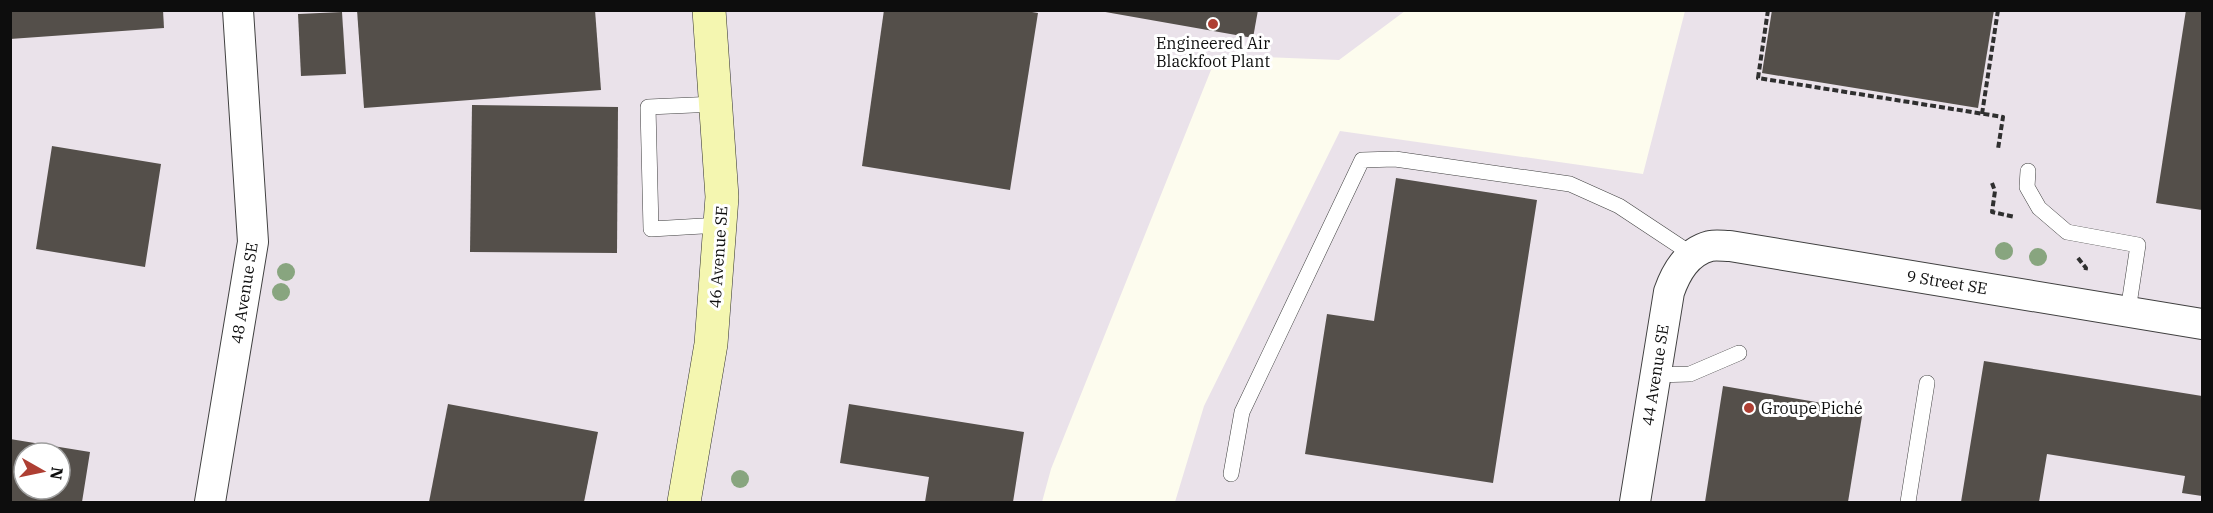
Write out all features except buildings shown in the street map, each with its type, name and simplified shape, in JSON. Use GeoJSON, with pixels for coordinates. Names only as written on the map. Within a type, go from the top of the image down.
{"type":"FeatureCollection","features":[{"type":"Feature","properties":{"kind":"street","name":"48 Avenue SE"},"geometry":{"type":"LineString","coordinates":[[210,502],[253,242],[238,10]]}},
{"type":"Feature","properties":{"kind":"street","name":"46 Avenue SE"},"geometry":{"type":"LineString","coordinates":[[684,502],[711,344],[722,197],[709,10]]}},
{"type":"Feature","properties":{"kind":"street","name":"9 Street SE"},"geometry":{"type":"LineString","coordinates":[[1693,255],[1710,246],[1730,246],[2202,324]]}},
{"type":"Feature","properties":{"kind":"street","name":"44 Avenue SE"},"geometry":{"type":"LineString","coordinates":[[1635,502],[1669,292],[1676,271],[1693,255]]}},
{"type":"Feature","properties":{"kind":"lane"},"geometry":{"type":"LineString","coordinates":[[716,104],[648,107],[651,229],[720,225]]}},
{"type":"Feature","properties":{"kind":"lane"},"geometry":{"type":"LineString","coordinates":[[1231,474],[1242,412],[1362,160],[1395,159],[1570,184],[1619,206],[1693,255]]}},
{"type":"Feature","properties":{"kind":"lane"},"geometry":{"type":"LineString","coordinates":[[2028,171],[2027,187],[2039,208],[2067,232],[2138,245],[2128,311]]}},
{"type":"Feature","properties":{"kind":"lane"},"geometry":{"type":"LineString","coordinates":[[1655,375],[1690,374],[1739,353]]}},
{"type":"Feature","properties":{"kind":"lane"},"geometry":{"type":"LineString","coordinates":[[1908,502],[1927,383]]}},
{"type":"Feature","properties":{"kind":"path"},"geometry":{"type":"LineString","coordinates":[[1768,10],[1758,78],[2003,117],[1998,149]]}},
{"type":"Feature","properties":{"kind":"path"},"geometry":{"type":"LineString","coordinates":[[1982,114],[1998,10]]}},
{"type":"Feature","properties":{"kind":"shaded area"},"geometry":{"type":"Polygon","coordinates":[[[10,11],[1405,11],[1339,60],[1217,55],[1051,469],[1042,502],[11,502],[10,11]]]}},
{"type":"Feature","properties":{"kind":"shaded area"},"geometry":{"type":"Polygon","coordinates":[[[1685,11],[2202,11],[2202,502],[1175,502],[1204,406],[1340,131],[1643,174],[1685,11]]]}},
{"type":"Feature","properties":{"kind":"place","name":"Engineered Air Blackfoot Plant"},"geometry":{"type":"Point","coordinates":[1213,24]}},
{"type":"Feature","properties":{"kind":"place","name":"Groupe Piché"},"geometry":{"type":"Point","coordinates":[1749,408]}}]}
